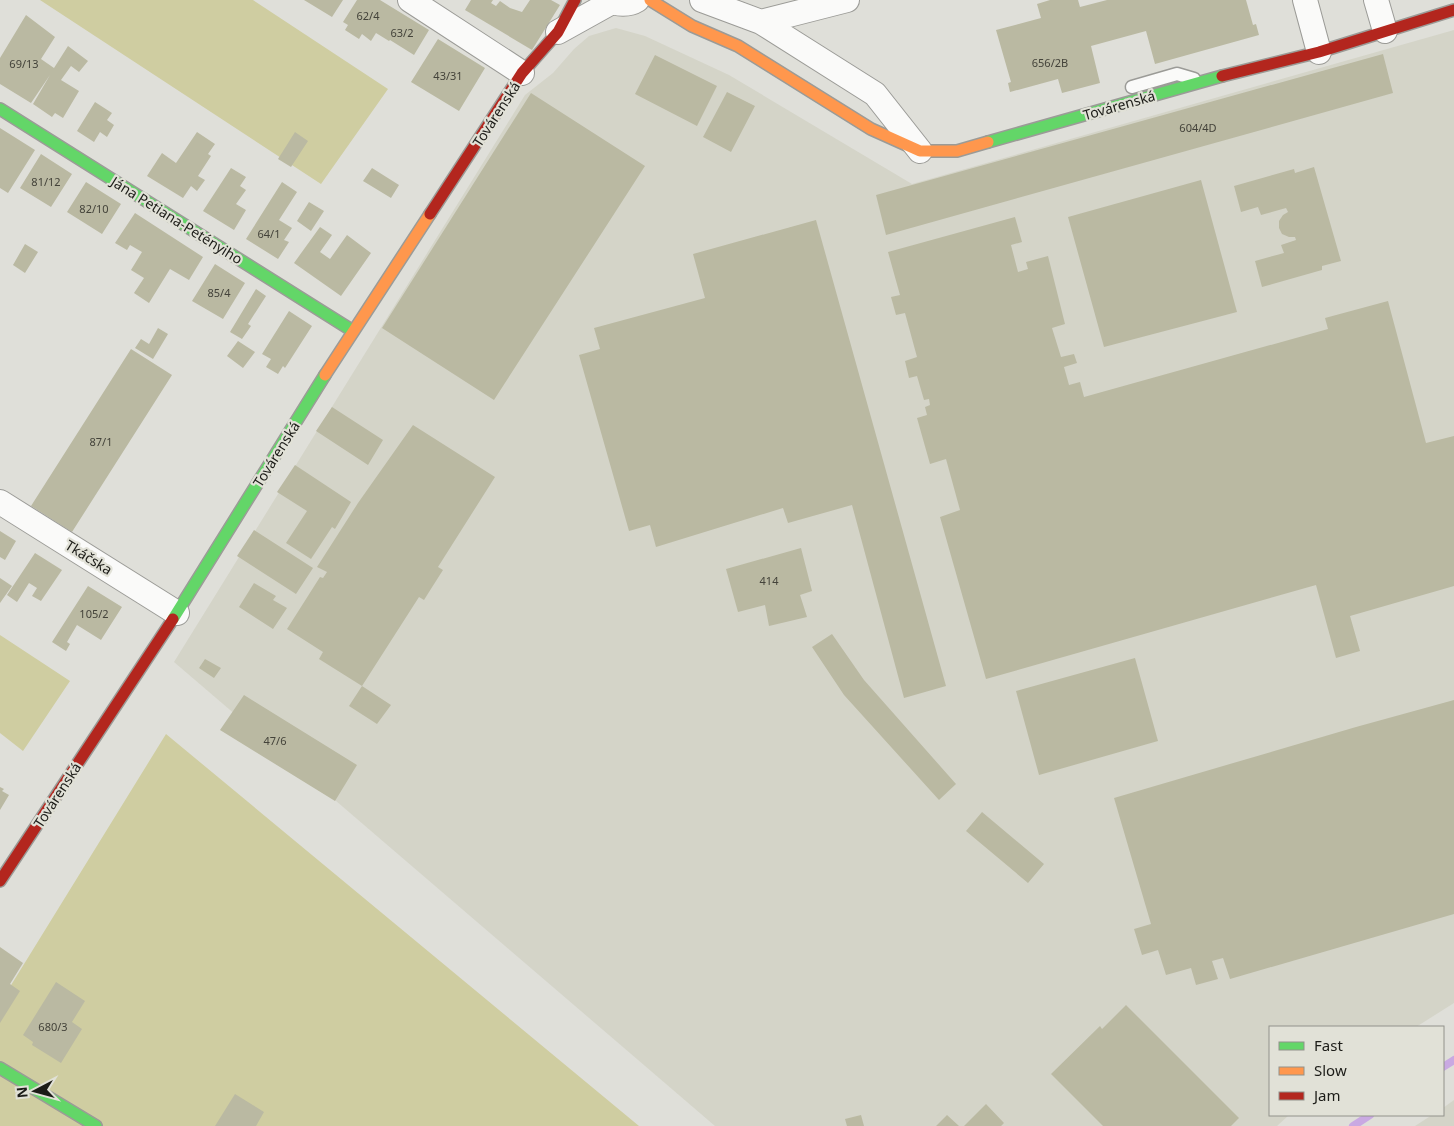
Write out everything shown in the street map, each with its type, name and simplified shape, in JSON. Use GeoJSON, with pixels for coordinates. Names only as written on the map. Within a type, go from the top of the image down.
{"type":"FeatureCollection","features":[{"type":"Feature","properties":{"kind":"street"},"geometry":{"type":"LineString","coordinates":[[410,0],[522,73]]}},
{"type":"Feature","properties":{"kind":"street","name":"Továrenská"},"geometry":{"type":"LineString","coordinates":[[0,881],[177,613],[353,331],[522,73],[558,32],[575,0]]}},
{"type":"Feature","properties":{"kind":"street","name":"Továrenská"},"geometry":{"type":"LineString","coordinates":[[558,32],[610,1],[623,4],[637,0]]}},
{"type":"Feature","properties":{"kind":"street","name":"Továrenská"},"geometry":{"type":"LineString","coordinates":[[650,0],[692,26],[738,46],[871,129],[920,151],[957,151],[1203,81],[1319,52],[1450,7]]}},
{"type":"Feature","properties":{"kind":"street"},"geometry":{"type":"LineString","coordinates":[[702,0],[761,22],[875,94],[920,151]]}},
{"type":"Feature","properties":{"kind":"street"},"geometry":{"type":"LineString","coordinates":[[761,22],[847,0]]}},
{"type":"Feature","properties":{"kind":"street"},"geometry":{"type":"LineString","coordinates":[[1305,0],[1319,52]]}},
{"type":"Feature","properties":{"kind":"street"},"geometry":{"type":"LineString","coordinates":[[1376,0],[1384,31]]}},
{"type":"Feature","properties":{"kind":"street","name":"Jána Petiana-Petényiho"},"geometry":{"type":"LineString","coordinates":[[0,108],[353,331]]}},
{"type":"Feature","properties":{"kind":"street","name":"Tkáčska"},"geometry":{"type":"LineString","coordinates":[[0,502],[177,613]]}},
{"type":"Feature","properties":{"kind":"street"},"geometry":{"type":"LineString","coordinates":[[0,1068],[96,1126]]}},
{"type":"Feature","properties":{"kind":"lane"},"geometry":{"type":"LineString","coordinates":[[1123,90],[1177,74],[1203,81]]}},
{"type":"Feature","properties":{"kind":"lane"},"geometry":{"type":"LineString","coordinates":[[1036,129],[1042,115],[1078,104]]}},
{"type":"Feature","properties":{"kind":"shaded area"},"geometry":{"type":"Polygon","coordinates":[[[40,0],[253,0],[388,89],[321,184],[40,0]]]}},
{"type":"Feature","properties":{"kind":"shaded area"},"geometry":{"type":"Polygon","coordinates":[[[616,28],[645,36],[729,75],[912,184],[1454,30],[1454,1003],[1418,1026],[1269,1026],[1269,1116],[1288,1116],[1277,1126],[715,1126],[174,662],[525,95],[553,73],[574,49],[589,36],[616,28]]]}},
{"type":"Feature","properties":{"kind":"shaded area"},"geometry":{"type":"Polygon","coordinates":[[[0,635],[70,681],[23,751],[0,733],[0,635]]]}},
{"type":"Feature","properties":{"kind":"shaded area"},"geometry":{"type":"Polygon","coordinates":[[[166,734],[639,1126],[0,1126],[0,1003],[166,734]]]}},
{"type":"Feature","properties":{"kind":"shaded area"},"geometry":{"type":"Polygon","coordinates":[[[1454,1100],[1454,1126],[1415,1126],[1430,1116],[1444,1116],[1444,1107],[1454,1100]]]}},
{"type":"Feature","properties":{"kind":"building"},"geometry":{"type":"Polygon","coordinates":[[[304,0],[343,0],[332,17],[304,0]]]}},
{"type":"Feature","properties":{"kind":"building"},"geometry":{"type":"Polygon","coordinates":[[[357,0],[380,0],[429,30],[414,55],[376,33],[371,41],[362,34],[359,39],[345,30],[348,25],[343,22],[357,0]]]}},
{"type":"Feature","properties":{"kind":"building"},"geometry":{"type":"Polygon","coordinates":[[[471,0],[493,0],[491,3],[496,6],[500,1],[510,8],[522,12],[530,0],[551,0],[560,5],[532,50],[465,10],[471,0]]]}},
{"type":"Feature","properties":{"kind":"building"},"geometry":{"type":"Polygon","coordinates":[[[1050,0],[1078,0],[1080,7],[1107,0],[1246,0],[1253,25],[1256,24],[1259,35],[1155,64],[1146,31],[1091,46],[1100,83],[1062,93],[1058,79],[1010,92],[1008,83],[1011,82],[996,30],[1041,18],[1037,4],[1050,0]]]}},
{"type":"Feature","properties":{"kind":"building"},"geometry":{"type":"Polygon","coordinates":[[[26,15],[55,37],[41,59],[54,68],[68,46],[88,61],[79,72],[71,66],[61,80],[79,91],[63,118],[55,113],[52,117],[33,104],[50,75],[31,103],[0,84],[0,58],[26,15]]]}},
{"type":"Feature","properties":{"kind":"building"},"geometry":{"type":"Polygon","coordinates":[[[438,39],[485,68],[459,111],[411,82],[438,39]]]}},
{"type":"Feature","properties":{"kind":"building"},"geometry":{"type":"Polygon","coordinates":[[[1383,54],[1393,93],[886,235],[876,195],[1383,54]]]}},
{"type":"Feature","properties":{"kind":"building"},"geometry":{"type":"Polygon","coordinates":[[[655,55],[717,86],[697,126],[635,94],[655,55]]]}},
{"type":"Feature","properties":{"kind":"building"},"geometry":{"type":"Polygon","coordinates":[[[727,92],[755,106],[731,152],[703,137],[727,92]]]}},
{"type":"Feature","properties":{"kind":"building"},"geometry":{"type":"Polygon","coordinates":[[[531,93],[645,166],[494,400],[382,328],[531,93]]]}},
{"type":"Feature","properties":{"kind":"building"},"geometry":{"type":"Polygon","coordinates":[[[95,102],[112,113],[107,120],[114,125],[107,137],[100,132],[94,142],[77,131],[95,102]]]}},
{"type":"Feature","properties":{"kind":"building"},"geometry":{"type":"Polygon","coordinates":[[[0,128],[35,150],[8,193],[0,188],[0,128]]]}},
{"type":"Feature","properties":{"kind":"building"},"geometry":{"type":"Polygon","coordinates":[[[197,132],[215,144],[208,154],[211,156],[198,176],[205,180],[197,191],[191,186],[183,198],[147,176],[162,153],[176,163],[197,132]]]}},
{"type":"Feature","properties":{"kind":"building"},"geometry":{"type":"Polygon","coordinates":[[[295,132],[308,141],[291,167],[278,159],[295,132]]]}},
{"type":"Feature","properties":{"kind":"building"},"geometry":{"type":"Polygon","coordinates":[[[41,154],[72,174],[51,207],[20,188],[41,154]]]}},
{"type":"Feature","properties":{"kind":"building"},"geometry":{"type":"Polygon","coordinates":[[[1314,167],[1341,261],[1322,266],[1322,270],[1262,287],[1255,261],[1284,253],[1281,245],[1296,240],[1295,237],[1282,234],[1279,228],[1279,221],[1288,212],[1286,208],[1261,215],[1258,207],[1241,212],[1234,186],[1294,169],[1295,173],[1314,167]]]}},
{"type":"Feature","properties":{"kind":"building"},"geometry":{"type":"Polygon","coordinates":[[[231,168],[246,177],[240,186],[246,190],[236,204],[246,210],[234,230],[203,211],[231,168]]]}},
{"type":"Feature","properties":{"kind":"building"},"geometry":{"type":"Polygon","coordinates":[[[372,168],[399,185],[391,198],[363,181],[372,168]]]}},
{"type":"Feature","properties":{"kind":"building"},"geometry":{"type":"Polygon","coordinates":[[[1201,180],[1237,312],[1104,347],[1068,217],[1201,180]]]}},
{"type":"Feature","properties":{"kind":"building"},"geometry":{"type":"Polygon","coordinates":[[[86,182],[121,204],[102,234],[67,212],[86,182]]]}},
{"type":"Feature","properties":{"kind":"building"},"geometry":{"type":"Polygon","coordinates":[[[282,182],[297,192],[279,220],[292,228],[284,240],[289,242],[278,259],[246,239],[282,182]]]}},
{"type":"Feature","properties":{"kind":"building"},"geometry":{"type":"Polygon","coordinates":[[[309,202],[324,211],[311,231],[297,221],[309,202]]]}},
{"type":"Feature","properties":{"kind":"building"},"geometry":{"type":"Polygon","coordinates":[[[135,213],[203,257],[189,280],[170,269],[149,303],[134,293],[144,278],[131,270],[142,252],[130,245],[127,250],[115,243],[135,213]]]}},
{"type":"Feature","properties":{"kind":"building"},"geometry":{"type":"Polygon","coordinates":[[[1015,217],[1022,242],[1011,245],[1018,272],[1028,269],[1026,262],[1048,256],[1065,324],[1052,328],[1061,357],[1074,354],[1077,363],[1064,367],[1069,385],[1080,382],[1084,397],[1328,329],[1325,318],[1388,301],[1426,443],[1454,436],[1454,586],[1350,616],[1360,651],[1336,658],[1316,585],[986,679],[940,517],[960,510],[946,459],[930,464],[917,418],[927,415],[925,407],[930,405],[929,399],[924,400],[917,376],[909,378],[905,361],[917,357],[905,313],[896,315],[891,297],[900,295],[888,252],[1015,217]]]}},
{"type":"Feature","properties":{"kind":"building"},"geometry":{"type":"Polygon","coordinates":[[[816,220],[946,686],[904,698],[852,505],[788,523],[783,508],[656,547],[650,525],[629,531],[579,355],[600,349],[594,328],[705,298],[693,254],[816,220]]]}},
{"type":"Feature","properties":{"kind":"building"},"geometry":{"type":"Polygon","coordinates":[[[320,227],[332,235],[320,252],[330,259],[347,235],[371,253],[341,296],[294,263],[320,227]]]}},
{"type":"Feature","properties":{"kind":"building"},"geometry":{"type":"Polygon","coordinates":[[[25,244],[38,252],[25,273],[13,265],[25,244]]]}},
{"type":"Feature","properties":{"kind":"building"},"geometry":{"type":"Polygon","coordinates":[[[215,264],[245,283],[223,319],[192,301],[215,264]]]}},
{"type":"Feature","properties":{"kind":"building"},"geometry":{"type":"Polygon","coordinates":[[[256,289],[266,296],[248,324],[251,326],[242,339],[230,332],[256,289]]]}},
{"type":"Feature","properties":{"kind":"building"},"geometry":{"type":"Polygon","coordinates":[[[289,311],[312,326],[285,368],[283,366],[278,374],[266,367],[271,359],[262,354],[289,311]]]}},
{"type":"Feature","properties":{"kind":"building"},"geometry":{"type":"Polygon","coordinates":[[[158,328],[168,334],[153,359],[135,348],[141,339],[149,344],[158,328]]]}},
{"type":"Feature","properties":{"kind":"building"},"geometry":{"type":"Polygon","coordinates":[[[238,341],[255,352],[243,368],[227,356],[238,341]]]}},
{"type":"Feature","properties":{"kind":"building"},"geometry":{"type":"Polygon","coordinates":[[[131,349],[172,375],[72,532],[31,506],[131,349]]]}},
{"type":"Feature","properties":{"kind":"building"},"geometry":{"type":"Polygon","coordinates":[[[332,407],[383,440],[368,465],[316,431],[332,407]]]}},
{"type":"Feature","properties":{"kind":"building"},"geometry":{"type":"Polygon","coordinates":[[[413,425],[495,477],[438,567],[443,570],[424,600],[419,597],[362,686],[319,659],[323,652],[287,629],[320,577],[323,578],[327,572],[317,567],[358,503],[413,425]]]}},
{"type":"Feature","properties":{"kind":"building"},"geometry":{"type":"Polygon","coordinates":[[[295,465],[351,502],[335,529],[332,527],[311,559],[286,543],[307,511],[277,492],[295,465]]]}},
{"type":"Feature","properties":{"kind":"building"},"geometry":{"type":"Polygon","coordinates":[[[254,530],[313,568],[296,594],[237,556],[254,530]]]}},
{"type":"Feature","properties":{"kind":"building"},"geometry":{"type":"Polygon","coordinates":[[[0,531],[16,541],[5,560],[0,557],[0,531]]]}},
{"type":"Feature","properties":{"kind":"building"},"geometry":{"type":"Polygon","coordinates":[[[801,548],[812,591],[800,595],[807,617],[769,626],[765,605],[738,612],[726,569],[801,548]]]}},
{"type":"Feature","properties":{"kind":"building"},"geometry":{"type":"Polygon","coordinates":[[[35,553],[62,570],[41,601],[32,596],[37,588],[29,583],[17,602],[7,595],[35,553]]]}},
{"type":"Feature","properties":{"kind":"building"},"geometry":{"type":"Polygon","coordinates":[[[0,578],[12,586],[0,603],[0,578]]]}},
{"type":"Feature","properties":{"kind":"building"},"geometry":{"type":"Polygon","coordinates":[[[254,583],[276,596],[273,600],[287,608],[273,629],[239,607],[254,583]]]}},
{"type":"Feature","properties":{"kind":"building"},"geometry":{"type":"Polygon","coordinates":[[[88,586],[122,607],[101,640],[77,625],[67,642],[70,644],[66,651],[52,642],[88,586]]]}},
{"type":"Feature","properties":{"kind":"building"},"geometry":{"type":"Polygon","coordinates":[[[832,634],[864,680],[956,784],[939,800],[844,695],[812,647],[832,634]]]}},
{"type":"Feature","properties":{"kind":"building"},"geometry":{"type":"Polygon","coordinates":[[[1135,658],[1158,741],[1039,775],[1016,691],[1135,658]]]}},
{"type":"Feature","properties":{"kind":"building"},"geometry":{"type":"Polygon","coordinates":[[[205,659],[221,668],[214,678],[199,668],[205,659]]]}},
{"type":"Feature","properties":{"kind":"building"},"geometry":{"type":"Polygon","coordinates":[[[362,686],[391,705],[377,724],[349,706],[362,686]]]}},
{"type":"Feature","properties":{"kind":"building"},"geometry":{"type":"Polygon","coordinates":[[[244,695],[357,765],[335,801],[220,730],[244,695]]]}},
{"type":"Feature","properties":{"kind":"building"},"geometry":{"type":"Polygon","coordinates":[[[1454,700],[1454,914],[1230,979],[1223,958],[1212,961],[1218,979],[1196,985],[1191,968],[1166,975],[1158,950],[1142,955],[1134,929],[1151,924],[1114,798],[1454,700]]]}},
{"type":"Feature","properties":{"kind":"building"},"geometry":{"type":"Polygon","coordinates":[[[0,787],[4,789],[2,791],[9,795],[0,810],[0,787]]]}},
{"type":"Feature","properties":{"kind":"building"},"geometry":{"type":"Polygon","coordinates":[[[982,812],[1044,864],[1028,883],[966,831],[982,812]]]}},
{"type":"Feature","properties":{"kind":"building"},"geometry":{"type":"Polygon","coordinates":[[[0,947],[23,963],[10,984],[20,991],[0,1023],[0,947]]]}},
{"type":"Feature","properties":{"kind":"building"},"geometry":{"type":"Polygon","coordinates":[[[56,982],[85,1001],[72,1022],[82,1029],[61,1063],[32,1045],[33,1042],[23,1035],[56,982]]]}},
{"type":"Feature","properties":{"kind":"building"},"geometry":{"type":"Polygon","coordinates":[[[1126,1005],[1239,1118],[1231,1126],[1103,1126],[1051,1074],[1100,1026],[1102,1029],[1126,1005]]]}},
{"type":"Feature","properties":{"kind":"building"},"geometry":{"type":"Polygon","coordinates":[[[235,1094],[264,1112],[256,1126],[215,1126],[235,1094]]]}},
{"type":"Feature","properties":{"kind":"building"},"geometry":{"type":"Polygon","coordinates":[[[986,1104],[1004,1123],[1001,1126],[964,1126],[986,1104]]]}},
{"type":"Feature","properties":{"kind":"building"},"geometry":{"type":"Polygon","coordinates":[[[861,1115],[864,1126],[847,1126],[845,1119],[861,1115]]]}},
{"type":"Feature","properties":{"kind":"building"},"geometry":{"type":"Polygon","coordinates":[[[947,1115],[959,1126],[936,1126],[947,1115]]]}},
{"type":"Feature","properties":{"kind":"waterway"},"geometry":{"type":"LineString","coordinates":[[1444,1066],[1454,1060]]}},
{"type":"Feature","properties":{"kind":"waterway"},"geometry":{"type":"LineString","coordinates":[[1353,1126],[1368,1116]]}},
{"type":"Feature","properties":{"kind":"traffic: fast"},"geometry":{"type":"LineString","coordinates":[[988,142],[1222,76]]}},
{"type":"Feature","properties":{"kind":"traffic: fast"},"geometry":{"type":"LineString","coordinates":[[0,109],[353,331]]}},
{"type":"Feature","properties":{"kind":"traffic: fast"},"geometry":{"type":"LineString","coordinates":[[173,619],[325,375]]}},
{"type":"Feature","properties":{"kind":"traffic: fast"},"geometry":{"type":"LineString","coordinates":[[0,1068],[96,1126]]}},
{"type":"Feature","properties":{"kind":"traffic: slow"},"geometry":{"type":"LineString","coordinates":[[650,0],[692,26],[738,46],[871,129],[920,151],[957,151],[988,142]]}},
{"type":"Feature","properties":{"kind":"traffic: slow"},"geometry":{"type":"LineString","coordinates":[[325,375],[430,214]]}},
{"type":"Feature","properties":{"kind":"traffic: jam"},"geometry":{"type":"LineString","coordinates":[[430,214],[522,73],[558,32],[575,0]]}},
{"type":"Feature","properties":{"kind":"traffic: jam"},"geometry":{"type":"LineString","coordinates":[[1222,76],[1319,52],[1454,10]]}},
{"type":"Feature","properties":{"kind":"traffic: jam"},"geometry":{"type":"LineString","coordinates":[[0,881],[173,619]]}}]}
